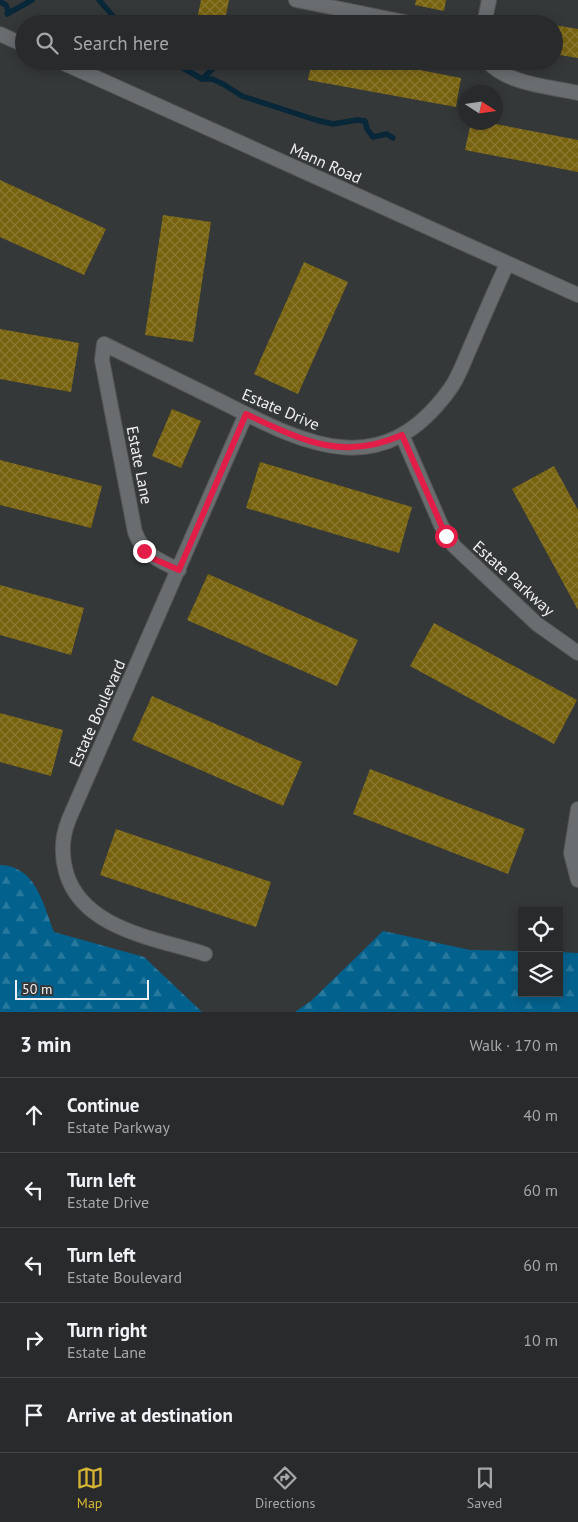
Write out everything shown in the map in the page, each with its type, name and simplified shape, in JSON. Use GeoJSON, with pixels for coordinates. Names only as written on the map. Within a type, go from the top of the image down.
{"type":"FeatureCollection","features":[{"type":"Feature","properties":{"kind":"street"},"geometry":{"type":"LineString","coordinates":[[296,0],[370,15]]}},
{"type":"Feature","properties":{"kind":"street"},"geometry":{"type":"LineString","coordinates":[[486,15],[489,0]]}},
{"type":"Feature","properties":{"kind":"street"},"geometry":{"type":"LineString","coordinates":[[0,34],[15,41]]}},
{"type":"Feature","properties":{"kind":"street","name":"Mann Road"},"geometry":{"type":"LineString","coordinates":[[79,70],[578,295]]}},
{"type":"Feature","properties":{"kind":"street"},"geometry":{"type":"LineString","coordinates":[[496,70],[507,77],[578,93]]}},
{"type":"Feature","properties":{"kind":"street","name":"Estate Drive"},"geometry":{"type":"LineString","coordinates":[[104,344],[299,439],[330,447],[372,445],[402,435],[430,414],[450,389],[507,264]]}},
{"type":"Feature","properties":{"kind":"street","name":"Estate Lane"},"geometry":{"type":"LineString","coordinates":[[104,344],[102,360],[135,532],[140,545],[150,556],[179,570]]}},
{"type":"Feature","properties":{"kind":"street","name":"Estate Boulevard"},"geometry":{"type":"LineString","coordinates":[[205,954],[115,925],[100,918],[86,907],[75,894],[63,862],[63,836],[246,414]]}},
{"type":"Feature","properties":{"kind":"street","name":"Estate Parkway"},"geometry":{"type":"LineString","coordinates":[[402,435],[441,525],[454,546],[537,624],[578,653]]}},
{"type":"Feature","properties":{"kind":"street"},"geometry":{"type":"LineString","coordinates":[[576,876],[571,853],[578,809]]}},
{"type":"Feature","properties":{"kind":"green space"},"geometry":{"type":"Polygon","coordinates":[[[0,865],[12,867],[30,879],[42,899],[54,932],[144,957],[202,1012],[0,1012],[0,865]]]}},
{"type":"Feature","properties":{"kind":"green space"},"geometry":{"type":"Polygon","coordinates":[[[383,931],[470,950],[518,951],[518,997],[563,997],[563,952],[578,953],[578,1012],[295,1012],[311,1001],[383,931]]]}},
{"type":"Feature","properties":{"kind":"building"},"geometry":{"type":"Polygon","coordinates":[[[201,0],[229,0],[226,15],[198,15],[201,0]]]}},
{"type":"Feature","properties":{"kind":"building"},"geometry":{"type":"Polygon","coordinates":[[[416,0],[446,0],[444,11],[415,5],[416,0]]]}},
{"type":"Feature","properties":{"kind":"building"},"geometry":{"type":"Polygon","coordinates":[[[563,26],[578,29],[578,58],[563,56],[563,26]]]}},
{"type":"Feature","properties":{"kind":"building"},"geometry":{"type":"Polygon","coordinates":[[[310,70],[420,70],[461,78],[460,85],[458,85],[456,107],[308,80],[310,70]]]}},
{"type":"Feature","properties":{"kind":"building"},"geometry":{"type":"Polygon","coordinates":[[[503,125],[578,140],[578,172],[465,150],[469,130],[503,130],[503,125]]]}},
{"type":"Feature","properties":{"kind":"building"},"geometry":{"type":"Polygon","coordinates":[[[0,180],[106,229],[84,275],[0,237],[0,180]]]}},
{"type":"Feature","properties":{"kind":"building"},"geometry":{"type":"Polygon","coordinates":[[[163,215],[211,222],[193,342],[145,335],[163,215]]]}},
{"type":"Feature","properties":{"kind":"building"},"geometry":{"type":"Polygon","coordinates":[[[304,262],[348,282],[298,394],[254,374],[304,262]]]}},
{"type":"Feature","properties":{"kind":"building"},"geometry":{"type":"Polygon","coordinates":[[[0,329],[79,343],[71,392],[0,379],[0,329]]]}},
{"type":"Feature","properties":{"kind":"building"},"geometry":{"type":"Polygon","coordinates":[[[172,409],[201,421],[181,468],[152,456],[172,409]]]}},
{"type":"Feature","properties":{"kind":"building"},"geometry":{"type":"Polygon","coordinates":[[[0,460],[102,486],[91,528],[0,505],[0,460]]]}},
{"type":"Feature","properties":{"kind":"building"},"geometry":{"type":"Polygon","coordinates":[[[260,462],[412,507],[399,553],[246,508],[260,462]]]}},
{"type":"Feature","properties":{"kind":"building"},"geometry":{"type":"Polygon","coordinates":[[[554,466],[578,510],[578,610],[512,489],[554,466]]]}},
{"type":"Feature","properties":{"kind":"building"},"geometry":{"type":"Polygon","coordinates":[[[208,574],[358,640],[337,686],[187,620],[208,574]]]}},
{"type":"Feature","properties":{"kind":"building"},"geometry":{"type":"Polygon","coordinates":[[[0,585],[84,608],[71,655],[0,635],[0,585]]]}},
{"type":"Feature","properties":{"kind":"building"},"geometry":{"type":"Polygon","coordinates":[[[434,623],[577,700],[554,744],[410,666],[434,623]]]}},
{"type":"Feature","properties":{"kind":"building"},"geometry":{"type":"Polygon","coordinates":[[[152,696],[302,762],[283,806],[132,740],[152,696]]]}},
{"type":"Feature","properties":{"kind":"building"},"geometry":{"type":"Polygon","coordinates":[[[0,713],[63,730],[51,776],[0,762],[0,713]]]}},
{"type":"Feature","properties":{"kind":"building"},"geometry":{"type":"Polygon","coordinates":[[[370,769],[525,829],[508,874],[353,814],[370,769]]]}},
{"type":"Feature","properties":{"kind":"building"},"geometry":{"type":"Polygon","coordinates":[[[116,829],[271,882],[256,927],[100,875],[116,829]]]}},
{"type":"Feature","properties":{"kind":"waterway"},"geometry":{"type":"LineString","coordinates":[[7,14],[32,0]]}},
{"type":"Feature","properties":{"kind":"waterway"},"geometry":{"type":"LineString","coordinates":[[99,0],[112,15]]}},
{"type":"Feature","properties":{"kind":"waterway"},"geometry":{"type":"LineString","coordinates":[[0,2],[6,5],[9,13]]}},
{"type":"Feature","properties":{"kind":"waterway"},"geometry":{"type":"LineString","coordinates":[[186,70],[202,79],[212,79],[223,84],[242,96],[316,120],[333,124],[357,120],[365,121],[367,129],[373,137],[387,134],[393,138]]}},
{"type":"Feature","properties":{"kind":"waterway"},"geometry":{"type":"LineString","coordinates":[[202,79],[212,70]]}},
{"type":"Feature","properties":{"kind":"route"},"geometry":{"type":"LineString","coordinates":[[144,551],[154,559],[179,570],[246,414],[299,439],[330,447],[347,448],[372,445],[402,435],[446,536]]}}]}
